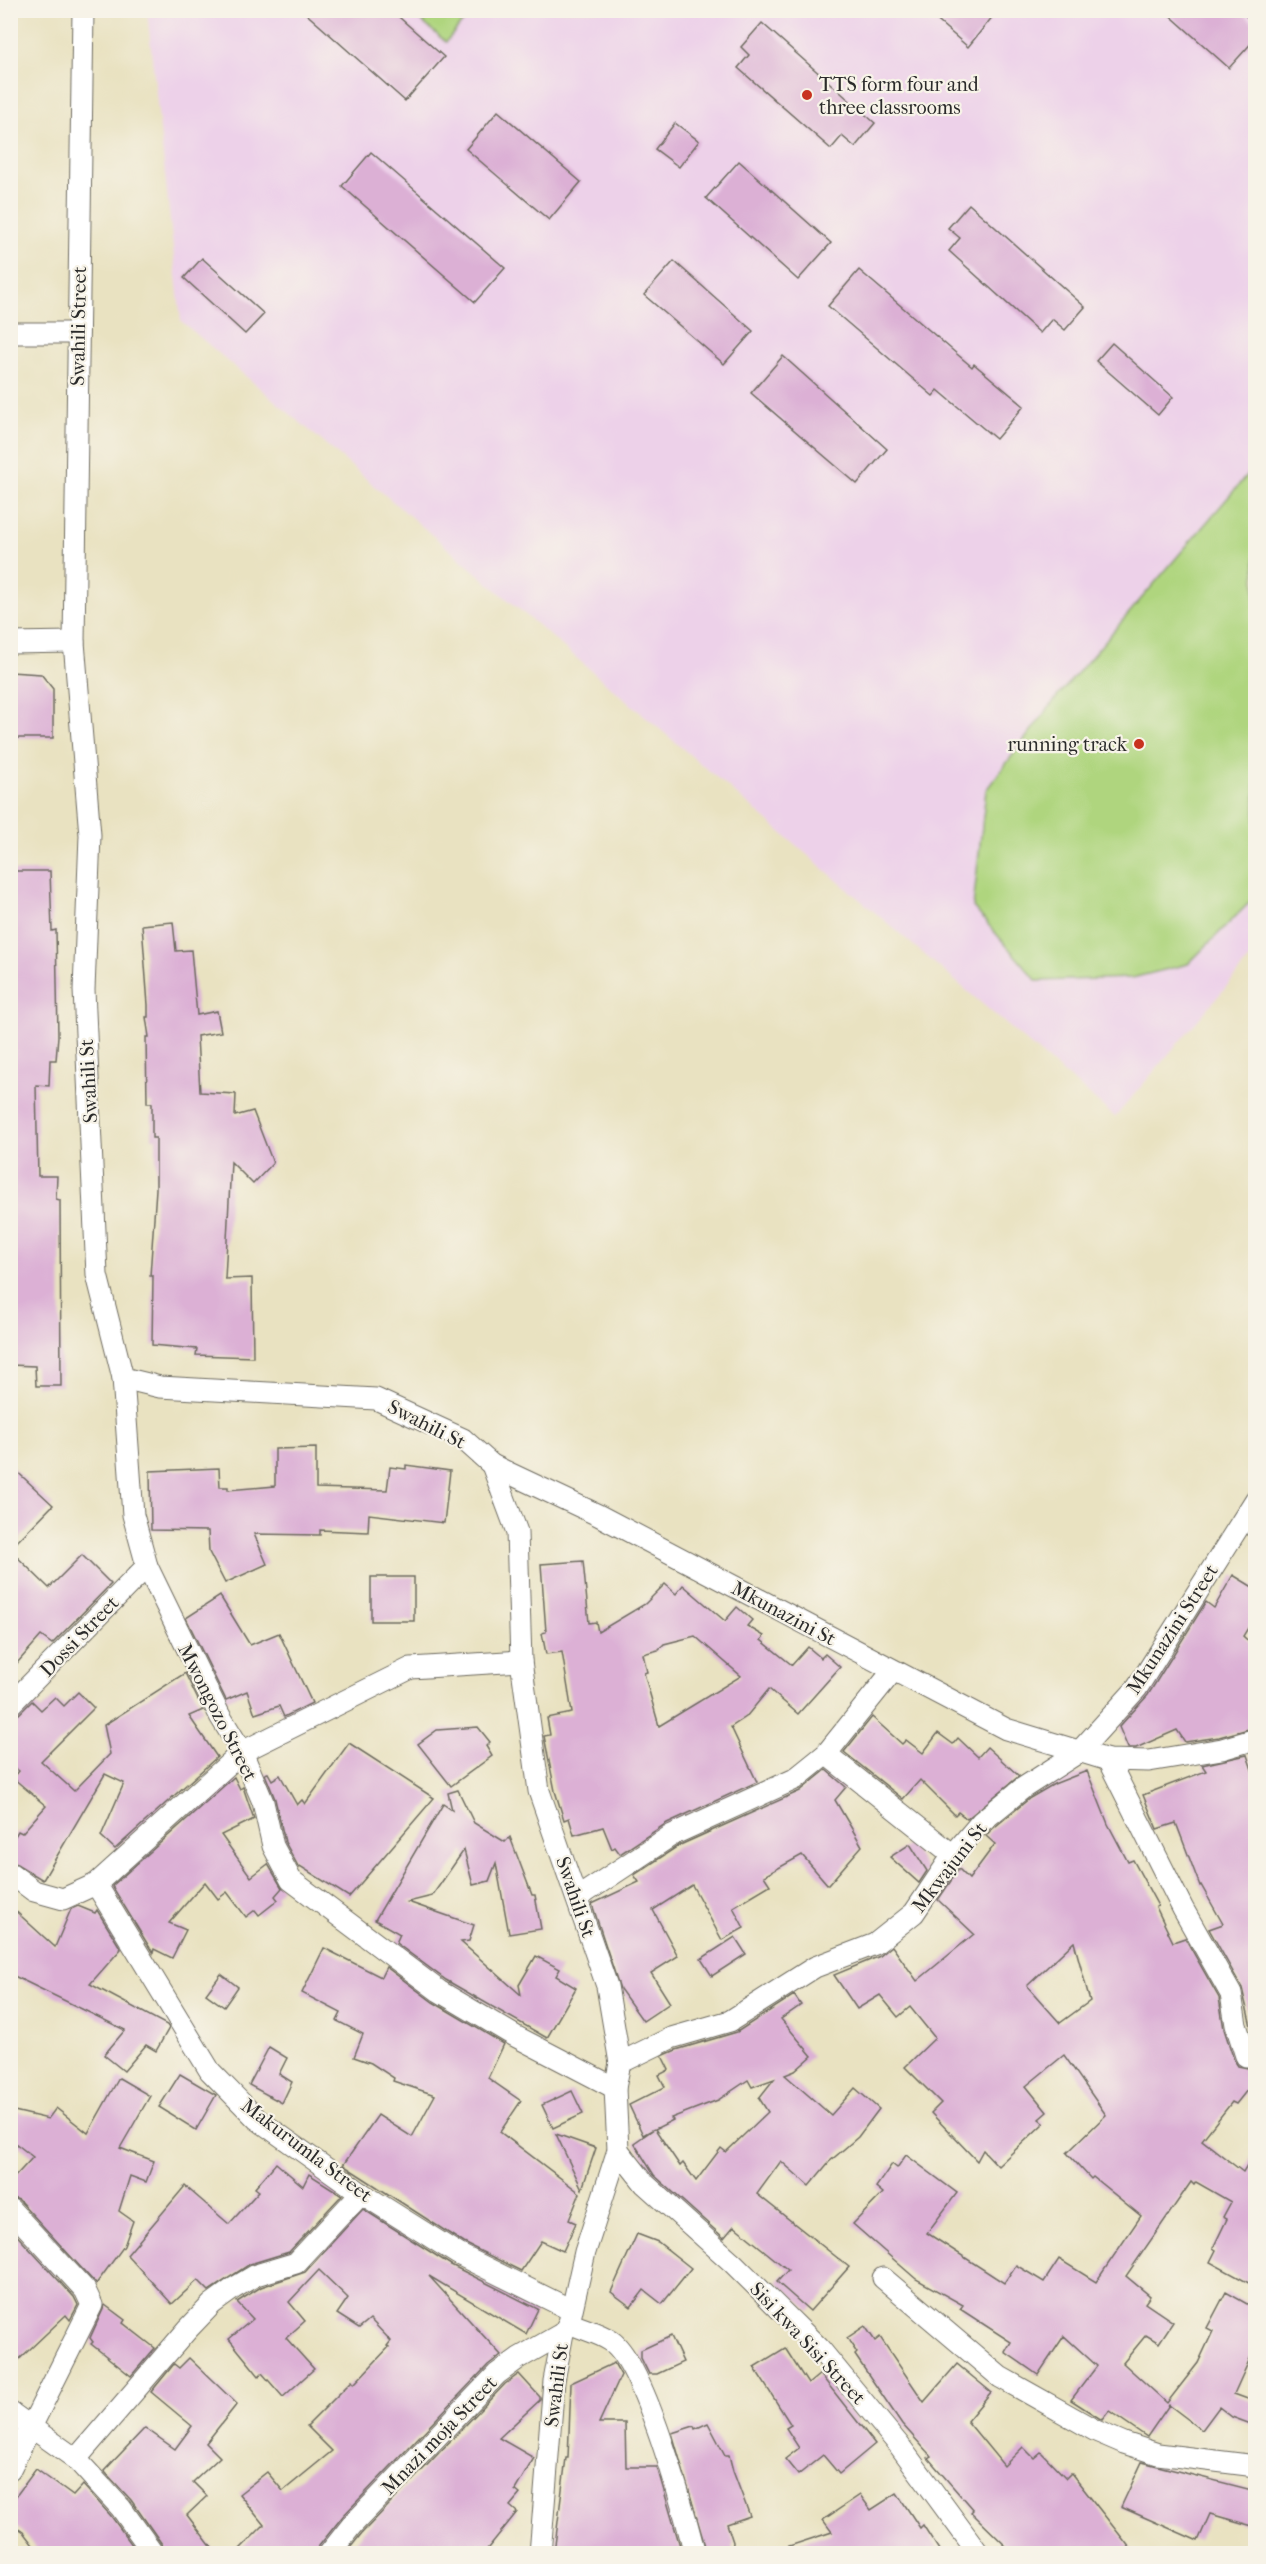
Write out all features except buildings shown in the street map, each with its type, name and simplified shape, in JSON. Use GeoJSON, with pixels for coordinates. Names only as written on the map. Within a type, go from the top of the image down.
{"type":"FeatureCollection","features":[{"type":"Feature","properties":{"kind":"street","name":"Swahili Street"},"geometry":{"type":"LineString","coordinates":[[74,642],[83,10]]}},
{"type":"Feature","properties":{"kind":"street"},"geometry":{"type":"LineString","coordinates":[[10,333],[78,333]]}},
{"type":"Feature","properties":{"kind":"street"},"geometry":{"type":"LineString","coordinates":[[10,643],[74,642]]}},
{"type":"Feature","properties":{"kind":"street","name":"Swahili St"},"geometry":{"type":"LineString","coordinates":[[74,642],[90,835],[84,990],[97,1275],[123,1378],[160,1387],[376,1399],[463,1439],[492,1465],[517,1532],[521,1661],[539,1791],[607,1986],[620,2063],[615,2088],[618,2150],[585,2253],[554,2380],[540,2553]]}},
{"type":"Feature","properties":{"kind":"street","name":"Mwongozo Street"},"geometry":{"type":"LineString","coordinates":[[123,1378],[133,1515],[147,1566],[220,1716],[242,1752],[263,1802],[273,1846],[291,1880],[439,1991],[515,2036],[615,2088]]}},
{"type":"Feature","properties":{"kind":"street","name":"Mkunazini St"},"geometry":{"type":"LineString","coordinates":[[492,1465],[598,1515],[892,1672],[1006,1729],[1108,1760],[1149,1761],[1222,1749],[1256,1739]]}},
{"type":"Feature","properties":{"kind":"street","name":"Mkunazini Street"},"geometry":{"type":"LineString","coordinates":[[1079,1752],[1137,1688],[1256,1499]]}},
{"type":"Feature","properties":{"kind":"street","name":"Dossi Street"},"geometry":{"type":"LineString","coordinates":[[10,1705],[147,1566]]}},
{"type":"Feature","properties":{"kind":"street"},"geometry":{"type":"LineString","coordinates":[[10,1873],[34,1891],[63,1899],[96,1884],[242,1752],[411,1668],[521,1661]]}},
{"type":"Feature","properties":{"kind":"street"},"geometry":{"type":"LineString","coordinates":[[577,1898],[672,1835],[795,1779],[826,1754],[892,1672]]}},
{"type":"Feature","properties":{"kind":"street","name":"Mkwajuni St"},"geometry":{"type":"LineString","coordinates":[[620,2063],[672,2038],[730,2020],[815,1967],[875,1944],[914,1913],[953,1855],[981,1822],[1023,1788],[1079,1752]]}},
{"type":"Feature","properties":{"kind":"street"},"geometry":{"type":"LineString","coordinates":[[826,1754],[953,1855]]}},
{"type":"Feature","properties":{"kind":"street"},"geometry":{"type":"LineString","coordinates":[[1108,1760],[1183,1909],[1231,1994],[1236,2025],[1246,2056]]}},
{"type":"Feature","properties":{"kind":"street","name":"Makurumla Street"},"geometry":{"type":"LineString","coordinates":[[96,1884],[210,2071],[258,2118],[361,2193],[567,2322],[612,2342],[630,2364],[658,2432],[695,2553]]}},
{"type":"Feature","properties":{"kind":"street","name":"Sisi kwa Sisi Street"},"geometry":{"type":"LineString","coordinates":[[618,2150],[645,2184],[733,2263],[819,2348],[899,2445],[979,2553]]}},
{"type":"Feature","properties":{"kind":"street"},"geometry":{"type":"LineString","coordinates":[[76,2459],[188,2329],[213,2304],[256,2275],[296,2263],[361,2193]]}},
{"type":"Feature","properties":{"kind":"street"},"geometry":{"type":"LineString","coordinates":[[10,2209],[86,2289],[92,2305],[10,2469]]}},
{"type":"Feature","properties":{"kind":"street"},"geometry":{"type":"LineString","coordinates":[[883,2278],[1000,2377],[1096,2431],[1158,2454],[1256,2466]]}},
{"type":"Feature","properties":{"kind":"street","name":"Mnazi moja Street"},"geometry":{"type":"LineString","coordinates":[[329,2553],[352,2525],[497,2374],[567,2322]]}},
{"type":"Feature","properties":{"kind":"street"},"geometry":{"type":"LineString","coordinates":[[10,2412],[76,2459],[121,2508],[153,2553]]}},
{"type":"Feature","properties":{"kind":"shaded area"},"geometry":{"type":"Polygon","coordinates":[[[147,11],[1255,11],[1255,953],[1115,1117],[181,321],[147,11]]]}},
{"type":"Feature","properties":{"kind":"green space"},"geometry":{"type":"Polygon","coordinates":[[[409,11],[472,11],[446,42],[409,11]]]}},
{"type":"Feature","properties":{"kind":"green space","name":"running track"},"geometry":{"type":"Polygon","coordinates":[[[1255,466],[1255,897],[1188,964],[1132,978],[1037,981],[973,907],[986,790],[1057,697],[1255,466]]]}},
{"type":"Feature","properties":{"kind":"place","name":"TTS form four and three classrooms"},"geometry":{"type":"Point","coordinates":[807,95]}},
{"type":"Feature","properties":{"kind":"place","name":"running track"},"geometry":{"type":"Point","coordinates":[1139,744]}}]}
